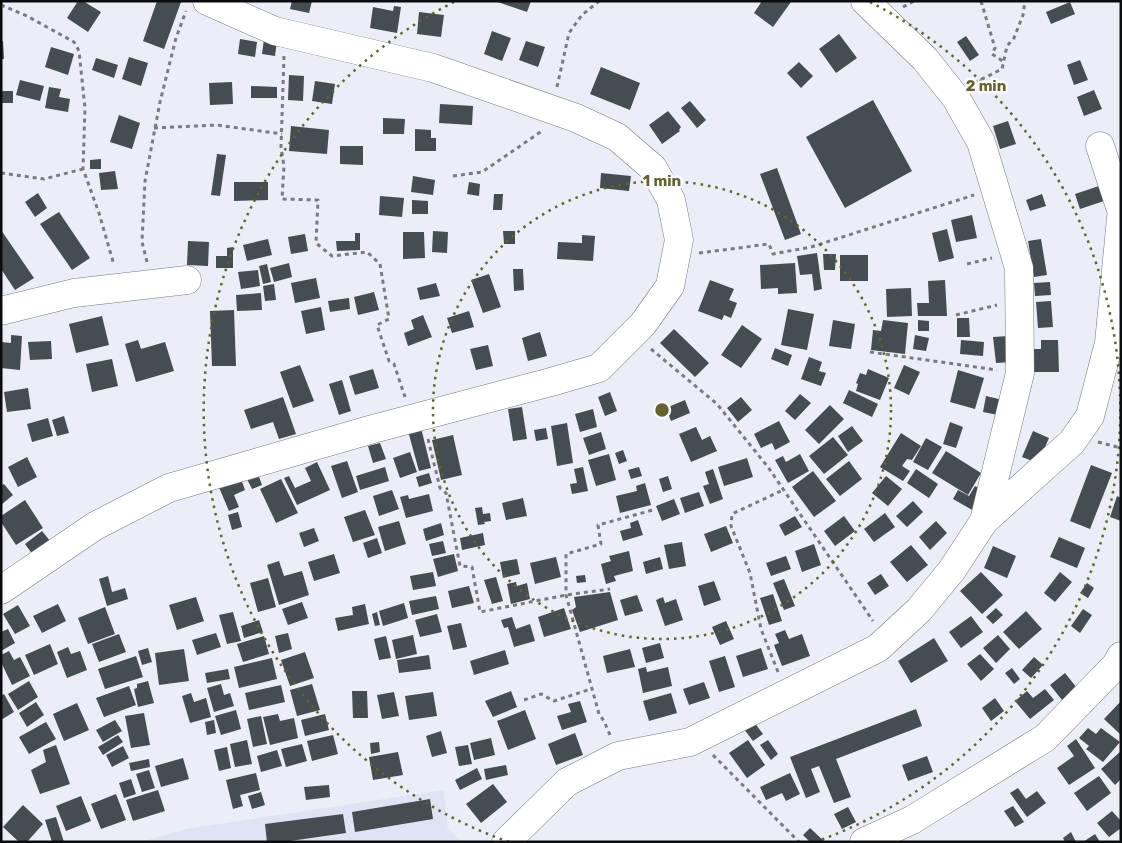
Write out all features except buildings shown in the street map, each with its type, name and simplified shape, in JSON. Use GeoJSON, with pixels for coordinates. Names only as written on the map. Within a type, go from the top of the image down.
{"type":"FeatureCollection","features":[{"type":"Feature","properties":{"kind":"street"},"geometry":{"type":"LineString","coordinates":[[865,1],[925,59],[956,98],[981,142],[1019,268],[1020,373],[984,521]]}},
{"type":"Feature","properties":{"kind":"street"},"geometry":{"type":"LineString","coordinates":[[1,590],[95,526],[170,488],[417,417],[599,368],[643,324],[670,286],[679,240],[670,200],[653,168],[617,138],[559,112],[433,68],[284,33],[197,6]]}},
{"type":"Feature","properties":{"kind":"street"},"geometry":{"type":"LineString","coordinates":[[1100,146],[1121,210]]}},
{"type":"Feature","properties":{"kind":"street"},"geometry":{"type":"LineString","coordinates":[[506,842],[567,782],[618,756],[690,742],[878,648],[919,610],[952,570],[984,521],[1072,442],[1090,416],[1109,342],[1121,218]]}},
{"type":"Feature","properties":{"kind":"street"},"geometry":{"type":"LineString","coordinates":[[1,311],[74,293],[187,280]]}},
{"type":"Feature","properties":{"kind":"street"},"geometry":{"type":"LineString","coordinates":[[864,842],[912,820],[1044,738],[1116,665],[1121,656]]}},
{"type":"Feature","properties":{"kind":"path"},"geometry":{"type":"LineString","coordinates":[[453,176],[482,172],[559,112],[569,33],[582,15],[599,1]]}},
{"type":"Feature","properties":{"kind":"path"},"geometry":{"type":"LineString","coordinates":[[981,1],[995,48],[992,54],[1004,62]]}},
{"type":"Feature","properties":{"kind":"path"},"geometry":{"type":"LineString","coordinates":[[956,98],[972,84],[1002,69],[1007,46],[1014,38],[1023,15],[1025,1]]}},
{"type":"Feature","properties":{"kind":"path"},"geometry":{"type":"LineString","coordinates":[[1,5],[27,16],[74,42],[80,51],[85,108],[83,169],[99,212],[120,287]]}},
{"type":"Feature","properties":{"kind":"path"},"geometry":{"type":"LineString","coordinates":[[152,283],[142,242],[145,181],[154,128],[176,38],[197,6]]}},
{"type":"Feature","properties":{"kind":"path"},"geometry":{"type":"LineString","coordinates":[[284,33],[281,147],[284,166],[282,199],[318,200],[316,243],[332,256],[367,252],[380,264],[389,319],[377,326],[389,361],[394,364],[417,417],[440,488],[446,493],[460,566],[472,567],[480,612],[566,595],[610,589]]}},
{"type":"Feature","properties":{"kind":"path"},"geometry":{"type":"LineString","coordinates":[[154,128],[217,125],[282,134]]}},
{"type":"Feature","properties":{"kind":"path"},"geometry":{"type":"LineString","coordinates":[[1,173],[44,178],[83,169]]}},
{"type":"Feature","properties":{"kind":"path"},"geometry":{"type":"LineString","coordinates":[[676,256],[769,244],[773,254],[811,247],[996,188]]}},
{"type":"Feature","properties":{"kind":"path"},"geometry":{"type":"LineString","coordinates":[[956,315],[1020,300]]}},
{"type":"Feature","properties":{"kind":"path"},"geometry":{"type":"LineString","coordinates":[[633,334],[717,404],[768,467],[868,612],[885,641]]}},
{"type":"Feature","properties":{"kind":"path"},"geometry":{"type":"LineString","coordinates":[[870,352],[1020,373]]}},
{"type":"Feature","properties":{"kind":"path"},"geometry":{"type":"LineString","coordinates":[[783,490],[732,514],[731,526],[750,573],[761,628],[786,694]]}},
{"type":"Feature","properties":{"kind":"path"},"geometry":{"type":"LineString","coordinates":[[618,756],[604,721],[599,714],[566,595],[566,554],[602,544],[598,525],[653,510]]}},
{"type":"Feature","properties":{"kind":"path"},"geometry":{"type":"LineString","coordinates":[[524,700],[541,694],[554,701],[591,689]]}},
{"type":"Feature","properties":{"kind":"path"},"geometry":{"type":"LineString","coordinates":[[696,739],[799,842]]}},
{"type":"Feature","properties":{"kind":"shaded area"},"geometry":{"type":"Polygon","coordinates":[[[444,790],[448,830],[463,842],[141,842],[186,829],[444,790]]]}}]}
